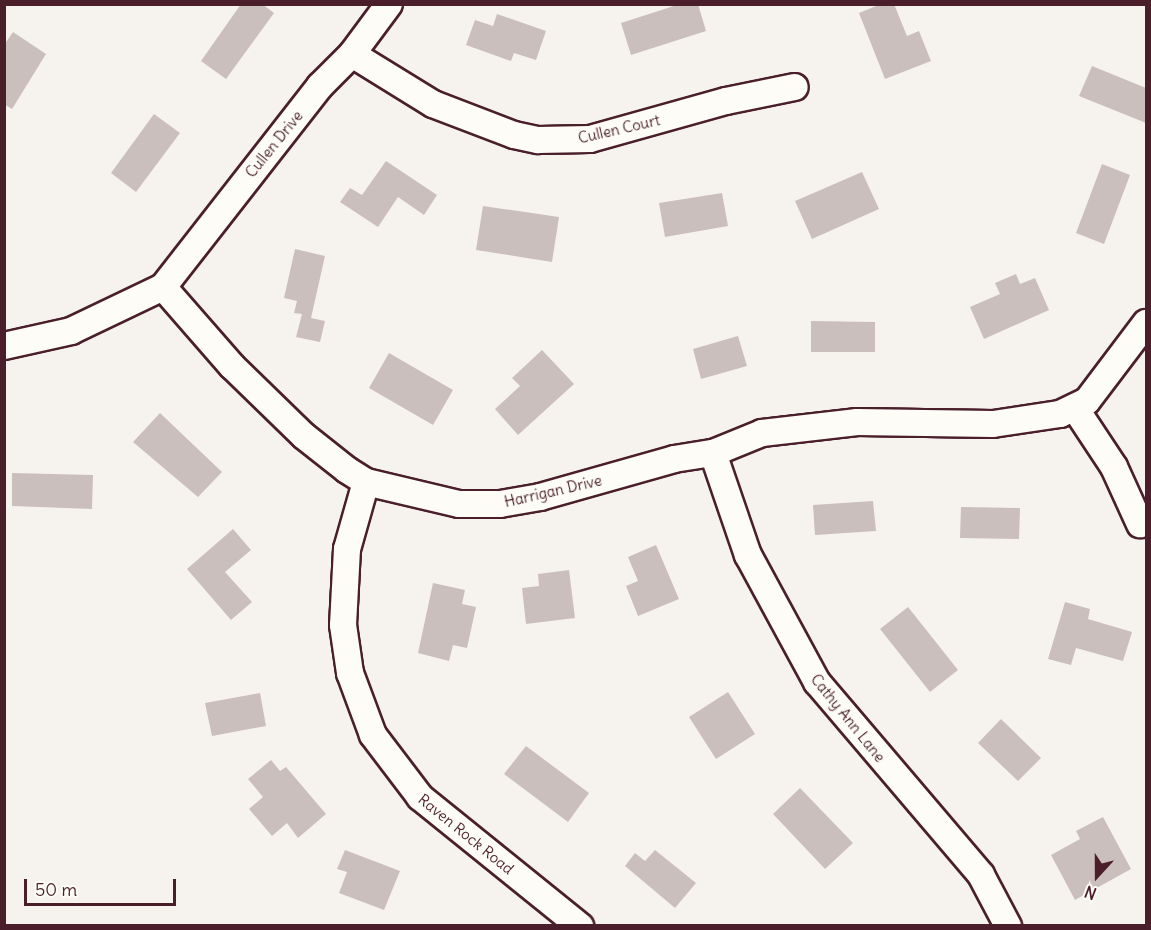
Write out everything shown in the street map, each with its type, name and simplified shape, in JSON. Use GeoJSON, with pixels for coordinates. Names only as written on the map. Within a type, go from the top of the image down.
{"type":"FeatureCollection","features":[{"type":"Feature","properties":{"kind":"street","name":"Cullen Drive"},"geometry":{"type":"LineString","coordinates":[[163,287],[320,86],[352,54],[389,4]]}},
{"type":"Feature","properties":{"kind":"street","name":"Cullen Court"},"geometry":{"type":"LineString","coordinates":[[352,54],[433,104],[514,135],[538,140],[590,139],[726,101],[795,87]]}},
{"type":"Feature","properties":{"kind":"street"},"geometry":{"type":"LineString","coordinates":[[4,346],[71,332],[163,287]]}},
{"type":"Feature","properties":{"kind":"street","name":"Harrigan Drive"},"geometry":{"type":"LineString","coordinates":[[163,287],[232,366],[304,436],[366,482],[459,504],[500,504],[540,497],[674,459],[713,453],[762,433],[823,425],[993,424],[1075,408]]}},
{"type":"Feature","properties":{"kind":"street"},"geometry":{"type":"LineString","coordinates":[[1140,524],[1114,468],[1075,408],[1112,373],[1146,323]]}},
{"type":"Feature","properties":{"kind":"street","name":"Cathy Ann Lane"},"geometry":{"type":"LineString","coordinates":[[713,453],[748,555],[817,682],[981,875],[1008,926]]}},
{"type":"Feature","properties":{"kind":"street","name":"Raven Rock Road"},"geometry":{"type":"LineString","coordinates":[[366,482],[347,549],[343,625],[350,673],[373,735],[420,797],[580,926]]}},
{"type":"Feature","properties":{"kind":"building"},"geometry":{"type":"Polygon","coordinates":[[[241,4],[262,4],[274,13],[226,79],[201,61],[241,4]]]}},
{"type":"Feature","properties":{"kind":"building"},"geometry":{"type":"Polygon","coordinates":[[[680,4],[698,4],[706,31],[631,55],[621,23],[680,4]]]}},
{"type":"Feature","properties":{"kind":"building"},"geometry":{"type":"Polygon","coordinates":[[[881,4],[894,4],[907,36],[919,31],[931,61],[885,79],[859,13],[881,4]]]}},
{"type":"Feature","properties":{"kind":"building"},"geometry":{"type":"Polygon","coordinates":[[[497,14],[546,31],[536,60],[514,53],[511,61],[466,45],[475,20],[493,26],[497,14]]]}},
{"type":"Feature","properties":{"kind":"building"},"geometry":{"type":"Polygon","coordinates":[[[13,32],[46,54],[12,109],[4,104],[4,45],[13,32]]]}},
{"type":"Feature","properties":{"kind":"building"},"geometry":{"type":"Polygon","coordinates":[[[1092,66],[1146,88],[1146,123],[1079,96],[1092,66]]]}},
{"type":"Feature","properties":{"kind":"building"},"geometry":{"type":"Polygon","coordinates":[[[154,114],[180,133],[136,192],[111,173],[154,114]]]}},
{"type":"Feature","properties":{"kind":"building"},"geometry":{"type":"Polygon","coordinates":[[[386,161],[437,195],[424,215],[398,197],[378,227],[340,202],[350,188],[362,195],[386,161]]]}},
{"type":"Feature","properties":{"kind":"building"},"geometry":{"type":"Polygon","coordinates":[[[1102,164],[1130,175],[1104,244],[1076,233],[1102,164]]]}},
{"type":"Feature","properties":{"kind":"building"},"geometry":{"type":"Polygon","coordinates":[[[862,172],[879,209],[812,239],[795,201],[862,172]]]}},
{"type":"Feature","properties":{"kind":"building"},"geometry":{"type":"Polygon","coordinates":[[[722,193],[728,226],[665,237],[659,203],[722,193]]]}},
{"type":"Feature","properties":{"kind":"building"},"geometry":{"type":"Polygon","coordinates":[[[483,206],[559,217],[552,262],[476,250],[483,206]]]}},
{"type":"Feature","properties":{"kind":"building"},"geometry":{"type":"Polygon","coordinates":[[[295,249],[325,256],[311,318],[325,321],[320,342],[296,337],[302,314],[294,313],[297,301],[284,298],[295,249]]]}},
{"type":"Feature","properties":{"kind":"building"},"geometry":{"type":"Polygon","coordinates":[[[1016,274],[1020,284],[1035,278],[1049,310],[984,339],[970,307],[1000,294],[995,283],[1016,274]]]}},
{"type":"Feature","properties":{"kind":"building"},"geometry":{"type":"Polygon","coordinates":[[[811,321],[875,322],[875,352],[811,352],[811,321]]]}},
{"type":"Feature","properties":{"kind":"building"},"geometry":{"type":"Polygon","coordinates":[[[738,336],[747,366],[701,379],[693,349],[738,336]]]}},
{"type":"Feature","properties":{"kind":"building"},"geometry":{"type":"Polygon","coordinates":[[[542,350],[574,384],[518,435],[495,409],[520,386],[512,378],[542,350]]]}},
{"type":"Feature","properties":{"kind":"building"},"geometry":{"type":"Polygon","coordinates":[[[389,353],[453,390],[433,425],[369,388],[389,353]]]}},
{"type":"Feature","properties":{"kind":"building"},"geometry":{"type":"Polygon","coordinates":[[[160,413],[222,472],[198,497],[133,442],[160,413]]]}},
{"type":"Feature","properties":{"kind":"building"},"geometry":{"type":"Polygon","coordinates":[[[12,473],[93,475],[92,509],[12,506],[12,473]]]}},
{"type":"Feature","properties":{"kind":"building"},"geometry":{"type":"Polygon","coordinates":[[[873,501],[876,531],[815,535],[813,505],[873,501]]]}},
{"type":"Feature","properties":{"kind":"building"},"geometry":{"type":"Polygon","coordinates":[[[961,507],[1020,508],[1019,539],[960,538],[961,507]]]}},
{"type":"Feature","properties":{"kind":"building"},"geometry":{"type":"Polygon","coordinates":[[[233,529],[251,550],[225,572],[252,602],[231,620],[187,569],[233,529]]]}},
{"type":"Feature","properties":{"kind":"building"},"geometry":{"type":"Polygon","coordinates":[[[656,545],[679,599],[638,616],[626,586],[638,581],[628,557],[656,545]]]}},
{"type":"Feature","properties":{"kind":"building"},"geometry":{"type":"Polygon","coordinates":[[[569,570],[575,618],[526,624],[522,588],[539,586],[538,574],[569,570]]]}},
{"type":"Feature","properties":{"kind":"building"},"geometry":{"type":"Polygon","coordinates":[[[433,583],[465,590],[462,604],[476,607],[467,648],[453,645],[449,661],[418,653],[433,583]]]}},
{"type":"Feature","properties":{"kind":"building"},"geometry":{"type":"Polygon","coordinates":[[[1065,602],[1090,609],[1088,619],[1132,632],[1123,661],[1076,648],[1071,665],[1048,659],[1065,602]]]}},
{"type":"Feature","properties":{"kind":"building"},"geometry":{"type":"Polygon","coordinates":[[[908,607],[958,670],[930,692],[880,629],[908,607]]]}},
{"type":"Feature","properties":{"kind":"building"},"geometry":{"type":"Polygon","coordinates":[[[728,692],[755,734],[716,759],[689,717],[728,692]]]}},
{"type":"Feature","properties":{"kind":"building"},"geometry":{"type":"Polygon","coordinates":[[[260,693],[266,726],[212,736],[205,703],[260,693]]]}},
{"type":"Feature","properties":{"kind":"building"},"geometry":{"type":"Polygon","coordinates":[[[1001,719],[1041,758],[1018,781],[978,743],[1001,719]]]}},
{"type":"Feature","properties":{"kind":"building"},"geometry":{"type":"Polygon","coordinates":[[[526,746],[589,793],[568,822],[504,774],[526,746]]]}},
{"type":"Feature","properties":{"kind":"building"},"geometry":{"type":"Polygon","coordinates":[[[271,760],[280,771],[286,767],[326,814],[298,838],[287,823],[272,836],[249,809],[263,797],[248,779],[271,760]]]}},
{"type":"Feature","properties":{"kind":"building"},"geometry":{"type":"Polygon","coordinates":[[[800,788],[853,843],[825,869],[773,814],[800,788]]]}},
{"type":"Feature","properties":{"kind":"building"},"geometry":{"type":"Polygon","coordinates":[[[1103,817],[1131,869],[1075,900],[1051,855],[1080,839],[1076,831],[1103,817]]]}},
{"type":"Feature","properties":{"kind":"building"},"geometry":{"type":"Polygon","coordinates":[[[345,850],[400,871],[384,910],[339,893],[347,872],[337,869],[345,850]]]}},
{"type":"Feature","properties":{"kind":"building"},"geometry":{"type":"Polygon","coordinates":[[[655,850],[696,883],[675,908],[625,866],[635,853],[645,861],[655,850]]]}}]}
